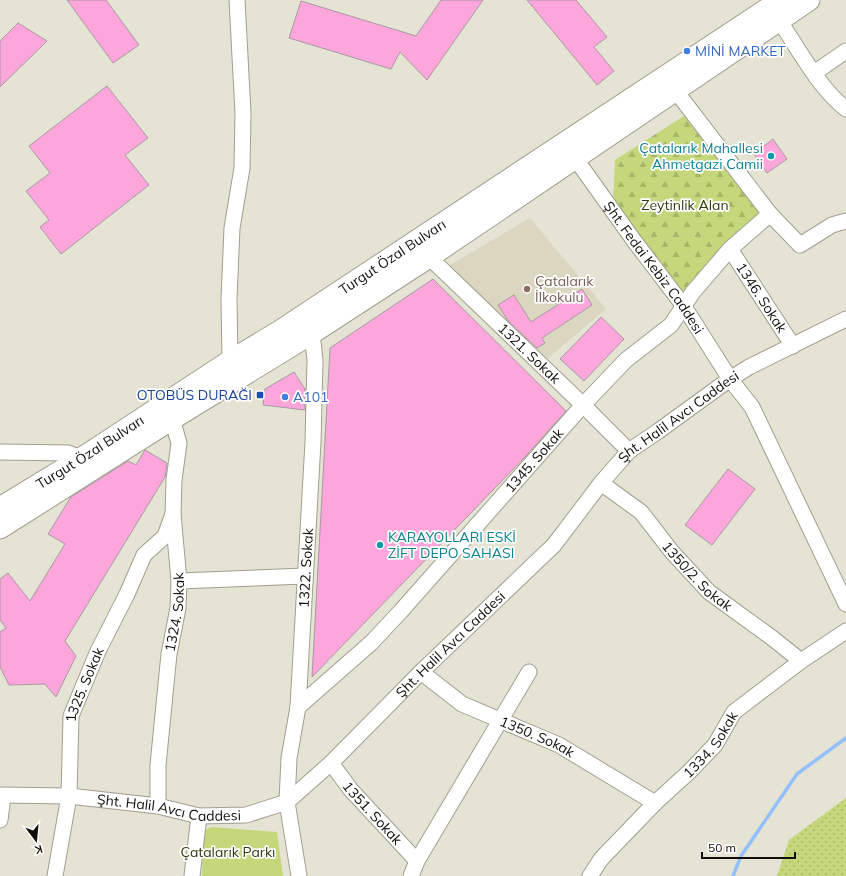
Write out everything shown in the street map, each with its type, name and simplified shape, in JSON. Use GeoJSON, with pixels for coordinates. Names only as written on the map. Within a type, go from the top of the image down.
{"type":"FeatureCollection","features":[{"type":"Feature","properties":{"kind":"main road","name":"Turgut Özal Bulvarı"},"geometry":{"type":"LineString","coordinates":[[0,508],[82,458],[149,413],[286,326],[781,0]]}},
{"type":"Feature","properties":{"kind":"main road","name":"Turgut Özal Bulvarı"},"geometry":{"type":"LineString","coordinates":[[0,528],[172,419],[312,333],[429,257],[809,0]]}},
{"type":"Feature","properties":{"kind":"street"},"geometry":{"type":"LineString","coordinates":[[230,361],[229,299],[232,228],[242,168],[243,113],[237,0]]}},
{"type":"Feature","properties":{"kind":"street"},"geometry":{"type":"LineString","coordinates":[[780,20],[814,72],[837,102],[846,110]]}},
{"type":"Feature","properties":{"kind":"street"},"geometry":{"type":"LineString","coordinates":[[814,72],[846,51]]}},
{"type":"Feature","properties":{"kind":"street"},"geometry":{"type":"LineString","coordinates":[[674,90],[770,214],[800,245],[832,225],[846,220]]}},
{"type":"Feature","properties":{"kind":"street","name":"Şht. Fedai Kebiz Caddesi"},"geometry":{"type":"LineString","coordinates":[[575,158],[635,242],[683,305],[730,379],[752,407],[846,604]]}},
{"type":"Feature","properties":{"kind":"street","name":"1345. Sokak"},"geometry":{"type":"LineString","coordinates":[[298,707],[371,643],[583,405],[626,360],[671,325],[693,292],[730,249],[770,214]]}},
{"type":"Feature","properties":{"kind":"street","name":"1346. Sokak"},"geometry":{"type":"LineString","coordinates":[[730,249],[793,346]]}},
{"type":"Feature","properties":{"kind":"street","name":"1321. Sokak"},"geometry":{"type":"LineString","coordinates":[[429,257],[629,451]]}},
{"type":"Feature","properties":{"kind":"street","name":"Şht. Halil Avcı Caddesi"},"geometry":{"type":"LineString","coordinates":[[2,796],[69,796],[158,806],[199,816],[246,815],[287,802],[331,763],[421,672],[554,545],[601,483],[629,451],[749,367],[846,319]]}},
{"type":"Feature","properties":{"kind":"street","name":"1322. Sokak"},"geometry":{"type":"LineString","coordinates":[[299,876],[287,802],[289,758],[298,707],[313,442],[315,360],[312,333]]}},
{"type":"Feature","properties":{"kind":"street","name":"1324. Sokak"},"geometry":{"type":"LineString","coordinates":[[158,806],[158,765],[169,654],[178,608],[179,581],[174,514],[174,480],[178,443],[172,419]]}},
{"type":"Feature","properties":{"kind":"street"},"geometry":{"type":"LineString","coordinates":[[0,452],[68,453],[82,458]]}},
{"type":"Feature","properties":{"kind":"street","name":"1350/2. Sokak"},"geometry":{"type":"LineString","coordinates":[[601,483],[641,512],[672,552],[709,592],[801,661]]}},
{"type":"Feature","properties":{"kind":"street","name":"1325. Sokak"},"geometry":{"type":"LineString","coordinates":[[55,876],[69,796],[71,716],[98,651],[128,594],[144,555],[165,536],[174,514]]}},
{"type":"Feature","properties":{"kind":"street"},"geometry":{"type":"LineString","coordinates":[[179,581],[305,576]]}},
{"type":"Feature","properties":{"kind":"street","name":"1334. Sokak"},"geometry":{"type":"LineString","coordinates":[[590,876],[601,859],[655,802],[689,772],[715,745],[734,712],[801,661],[846,631]]}},
{"type":"Feature","properties":{"kind":"street","name":"1350. Sokak"},"geometry":{"type":"LineString","coordinates":[[421,672],[462,704],[559,745],[655,802]]}},
{"type":"Feature","properties":{"kind":"street"},"geometry":{"type":"LineString","coordinates":[[411,876],[417,861],[529,672]]}},
{"type":"Feature","properties":{"kind":"street","name":"1351. Sokak"},"geometry":{"type":"LineString","coordinates":[[331,763],[351,790],[417,861]]}},
{"type":"Feature","properties":{"kind":"street"},"geometry":{"type":"LineString","coordinates":[[0,820],[2,796]]}},
{"type":"Feature","properties":{"kind":"street"},"geometry":{"type":"LineString","coordinates":[[192,876],[199,816]]}},
{"type":"Feature","properties":{"kind":"shaded area","name":"Çatalarık İlkokulu"},"geometry":{"type":"Polygon","coordinates":[[[530,218],[606,309],[540,365],[445,268],[530,218]]]}},
{"type":"Feature","properties":{"kind":"green space","name":"Zeytinlik Alan"},"geometry":{"type":"Polygon","coordinates":[[[684,116],[764,213],[683,296],[613,203],[615,160],[684,116]]]}},
{"type":"Feature","properties":{"kind":"green space"},"geometry":{"type":"Polygon","coordinates":[[[846,798],[846,876],[777,876],[789,840],[846,798]]]}},
{"type":"Feature","properties":{"kind":"green space","name":"Çatalarık Parkı"},"geometry":{"type":"Polygon","coordinates":[[[211,827],[277,832],[283,876],[202,876],[204,831],[211,827]]]}},
{"type":"Feature","properties":{"kind":"building"},"geometry":{"type":"Polygon","coordinates":[[[67,0],[106,0],[139,45],[113,63],[67,0]]]}},
{"type":"Feature","properties":{"kind":"building"},"geometry":{"type":"Polygon","coordinates":[[[441,0],[483,0],[427,80],[400,52],[391,69],[289,38],[301,1],[416,36],[441,0]]]}},
{"type":"Feature","properties":{"kind":"building"},"geometry":{"type":"Polygon","coordinates":[[[527,0],[576,0],[607,37],[594,47],[614,71],[597,85],[527,0]]]}},
{"type":"Feature","properties":{"kind":"building"},"geometry":{"type":"Polygon","coordinates":[[[18,23],[47,41],[0,87],[0,41],[18,23]]]}},
{"type":"Feature","properties":{"kind":"building"},"geometry":{"type":"Polygon","coordinates":[[[107,86],[148,138],[125,155],[149,185],[61,254],[40,227],[49,220],[26,191],[50,173],[29,146],[107,86]]]}},
{"type":"Feature","properties":{"kind":"building","name":"Çatalarık Mahallesi Ahmetgazi Camii"},"geometry":{"type":"Polygon","coordinates":[[[773,139],[787,159],[767,173],[754,154],[773,139]]]}},
{"type":"Feature","properties":{"kind":"building","name":"KARAYOLLARI ESKİ ZİFT DEPO SAHASI"},"geometry":{"type":"Polygon","coordinates":[[[433,279],[566,411],[526,456],[312,677],[330,348],[433,279]]]}},
{"type":"Feature","properties":{"kind":"building"},"geometry":{"type":"Polygon","coordinates":[[[582,289],[592,305],[542,338],[545,343],[537,348],[509,322],[498,305],[514,295],[531,322],[582,289]]]}},
{"type":"Feature","properties":{"kind":"building"},"geometry":{"type":"Polygon","coordinates":[[[601,317],[624,339],[584,381],[560,359],[601,317]]]}},
{"type":"Feature","properties":{"kind":"building","name":"A101"},"geometry":{"type":"Polygon","coordinates":[[[294,372],[305,389],[305,410],[263,405],[265,389],[294,372]]]}},
{"type":"Feature","properties":{"kind":"building"},"geometry":{"type":"Polygon","coordinates":[[[145,450],[167,463],[165,477],[65,641],[76,656],[56,697],[45,684],[9,685],[0,667],[0,632],[6,628],[0,620],[0,579],[8,573],[30,601],[65,544],[48,534],[71,497],[128,461],[136,465],[145,450]]]}},
{"type":"Feature","properties":{"kind":"building"},"geometry":{"type":"Polygon","coordinates":[[[728,469],[755,489],[712,545],[685,525],[728,469]]]}},
{"type":"Feature","properties":{"kind":"waterway"},"geometry":{"type":"LineString","coordinates":[[733,876],[741,856],[797,774],[846,738]]}},
{"type":"Feature","properties":{"kind":"place","name":"MİNİ MARKET"},"geometry":{"type":"Point","coordinates":[687,51]}},
{"type":"Feature","properties":{"kind":"place","name":"Çatalarık Mahallesi Ahmetgazi Camii"},"geometry":{"type":"Point","coordinates":[771,156]}},
{"type":"Feature","properties":{"kind":"place","name":"Çatalarık İlkokulu"},"geometry":{"type":"Point","coordinates":[527,289]}},
{"type":"Feature","properties":{"kind":"place","name":"OTOBÜS DURAĞI"},"geometry":{"type":"Point","coordinates":[260,395]}},
{"type":"Feature","properties":{"kind":"place","name":"A101"},"geometry":{"type":"Point","coordinates":[285,397]}},
{"type":"Feature","properties":{"kind":"place","name":"KARAYOLLARI ESKİ ZİFT DEPO SAHASI"},"geometry":{"type":"Point","coordinates":[380,545]}}]}
